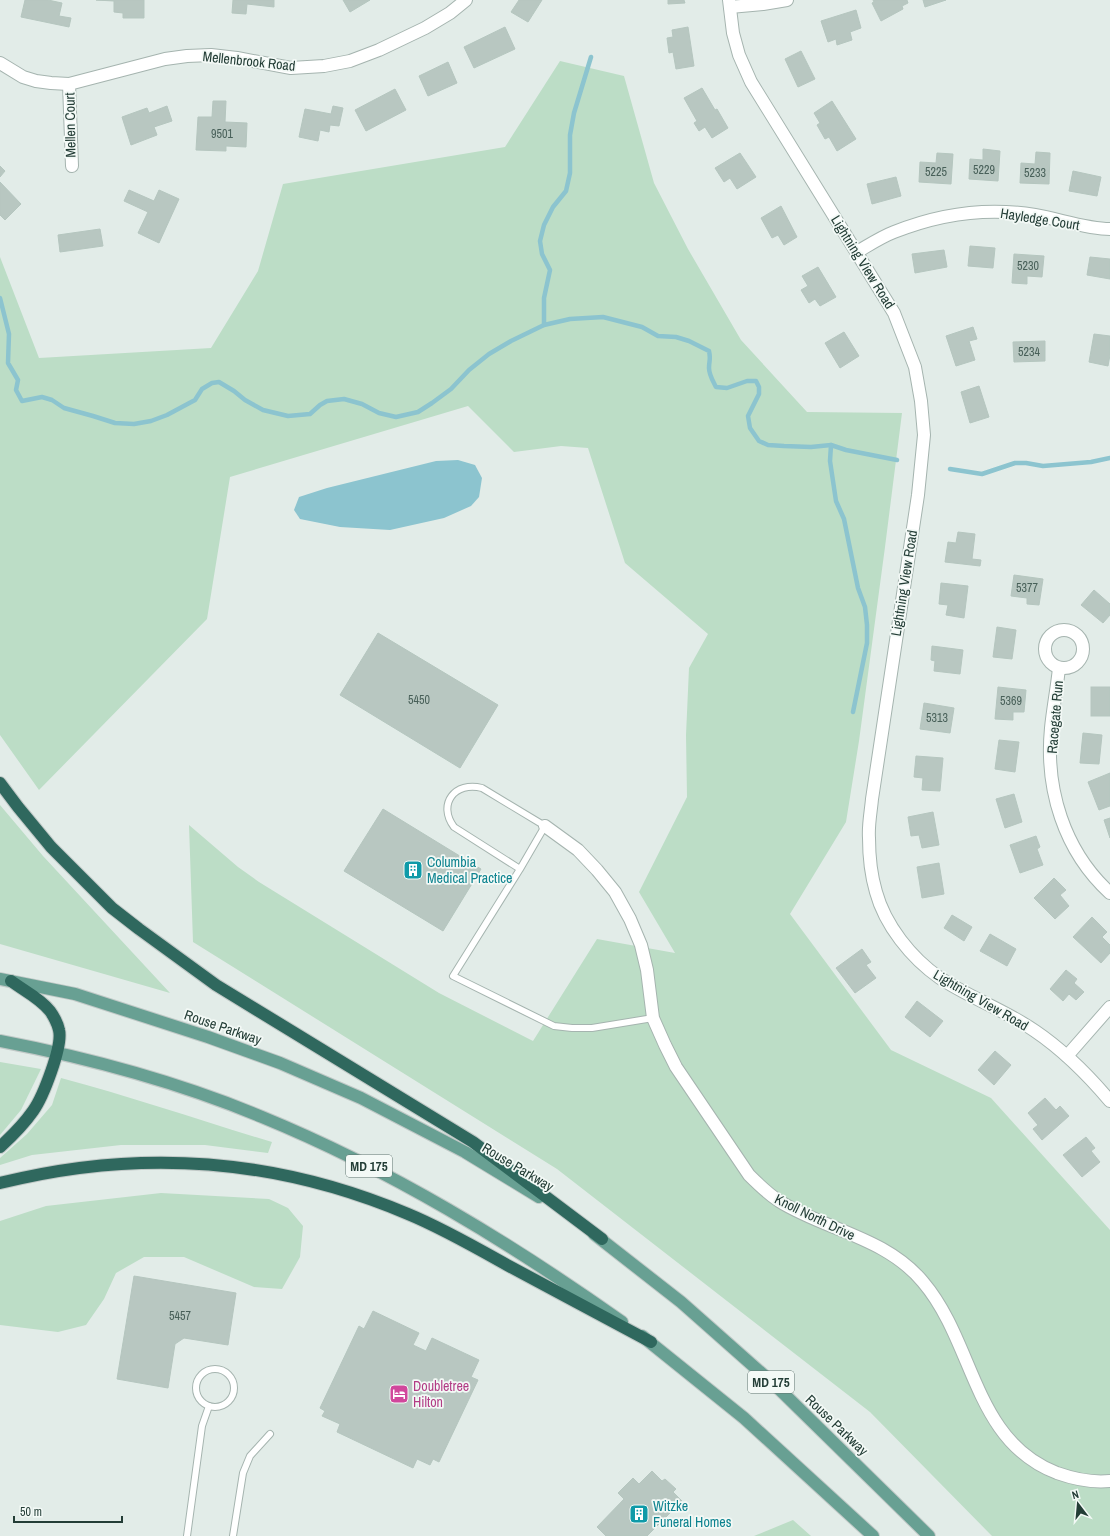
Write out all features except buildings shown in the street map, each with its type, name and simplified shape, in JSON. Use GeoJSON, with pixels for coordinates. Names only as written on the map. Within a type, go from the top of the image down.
{"type":"FeatureCollection","features":[{"type":"Feature","properties":{"kind":"highway"},"geometry":{"type":"LineString","coordinates":[[0,783],[18,808],[51,847],[112,908],[139,929],[216,985],[473,1142],[602,1239]]}},
{"type":"Feature","properties":{"kind":"highway"},"geometry":{"type":"LineString","coordinates":[[0,1146],[12,1136],[34,1110],[48,1082],[57,1052],[59,1030],[50,1011],[39,1001],[5,980]]}},
{"type":"Feature","properties":{"kind":"highway"},"geometry":{"type":"LineString","coordinates":[[0,1183],[26,1176],[75,1168],[129,1162],[228,1165],[317,1182],[367,1198],[409,1214],[454,1236],[651,1342]]}},
{"type":"Feature","properties":{"kind":"main road","name":"Rouse Parkway"},"geometry":{"type":"LineString","coordinates":[[5,980],[75,994],[208,1036],[280,1063],[354,1095],[465,1152],[546,1201],[602,1239],[682,1302],[776,1386],[929,1536]]}},
{"type":"Feature","properties":{"kind":"main road","name":"MD 175"},"geometry":{"type":"LineString","coordinates":[[0,1041],[57,1052],[126,1070],[262,1116],[342,1152],[431,1199],[564,1281],[651,1342],[744,1418],[873,1536]]}},
{"type":"Feature","properties":{"kind":"street","name":"Mellenbrook Road"},"geometry":{"type":"LineString","coordinates":[[0,63],[23,78],[44,82],[70,84],[165,59],[187,56],[210,55],[231,57],[291,68],[324,66],[350,61],[379,50],[425,28],[450,13],[466,0]]}},
{"type":"Feature","properties":{"kind":"street"},"geometry":{"type":"LineString","coordinates":[[730,3],[764,4],[787,0]]}},
{"type":"Feature","properties":{"kind":"street","name":"Lightning View Road"},"geometry":{"type":"LineString","coordinates":[[730,3],[733,34],[739,56],[751,82],[894,313],[915,367],[921,401],[924,436],[918,495],[872,798],[869,836],[871,866],[876,892],[890,923],[902,941],[921,964],[940,978],[1008,1014],[1030,1028],[1067,1056],[1110,1101]]}},
{"type":"Feature","properties":{"kind":"street","name":"Mellen Court"},"geometry":{"type":"LineString","coordinates":[[70,84],[72,166]]}},
{"type":"Feature","properties":{"kind":"street","name":"Hayledge Court"},"geometry":{"type":"LineString","coordinates":[[857,252],[893,232],[924,222],[957,214],[1006,212],[1035,215],[1110,230]]}},
{"type":"Feature","properties":{"kind":"street","name":"Racegate Run"},"geometry":{"type":"LineString","coordinates":[[1059,668],[1050,739],[1054,792],[1066,833],[1077,853],[1089,871],[1110,893]]}},
{"type":"Feature","properties":{"kind":"street","name":"Knoll North Drive"},"geometry":{"type":"LineString","coordinates":[[545,826],[578,850],[597,870],[618,899],[630,919],[641,945],[647,970],[653,1018],[676,1067],[745,1170],[764,1190],[779,1201],[802,1213],[872,1243],[893,1255],[910,1268],[935,1298],[949,1323],[988,1410],[999,1429],[1029,1459],[1048,1469],[1082,1481],[1110,1481]]}},
{"type":"Feature","properties":{"kind":"street"},"geometry":{"type":"LineString","coordinates":[[1067,1056],[1110,1007]]}},
{"type":"Feature","properties":{"kind":"lane"},"geometry":{"type":"LineString","coordinates":[[520,869],[454,827],[448,817],[447,811],[451,798],[455,792],[466,786],[474,785],[482,788],[545,826],[520,869],[453,976],[554,1026],[592,1028],[653,1018]]}},
{"type":"Feature","properties":{"kind":"lane"},"geometry":{"type":"LineString","coordinates":[[210,1369],[219,1369],[227,1373],[232,1381],[233,1391],[230,1399],[224,1404],[209,1406],[197,1395],[196,1384],[201,1374],[210,1369]]}},
{"type":"Feature","properties":{"kind":"lane"},"geometry":{"type":"LineString","coordinates":[[187,1536],[202,1426],[209,1406]]}},
{"type":"Feature","properties":{"kind":"lane"},"geometry":{"type":"LineString","coordinates":[[233,1536],[243,1473],[250,1456],[270,1434]]}},
{"type":"Feature","properties":{"kind":"green space"},"geometry":{"type":"Polygon","coordinates":[[[560,61],[624,76],[654,183],[688,249],[741,340],[807,412],[902,413],[859,741],[846,822],[790,914],[891,1050],[991,1098],[1110,1230],[1110,1536],[992,1536],[870,1412],[557,1169],[193,942],[189,825],[238,867],[259,882],[439,993],[533,1041],[597,939],[675,953],[639,892],[687,797],[686,735],[689,668],[708,634],[625,563],[588,448],[561,446],[514,452],[468,406],[230,477],[207,619],[39,790],[0,735],[0,257],[39,358],[211,348],[258,271],[283,184],[505,147],[560,61]]]}},
{"type":"Feature","properties":{"kind":"green space"},"geometry":{"type":"Polygon","coordinates":[[[0,805],[43,856],[170,993],[0,944],[0,805]]]}},
{"type":"Feature","properties":{"kind":"green space"},"geometry":{"type":"Polygon","coordinates":[[[0,1062],[41,1069],[21,1110],[0,1135],[0,1062]]]}},
{"type":"Feature","properties":{"kind":"green space"},"geometry":{"type":"Polygon","coordinates":[[[61,1078],[141,1101],[272,1142],[268,1153],[205,1145],[121,1145],[32,1155],[0,1165],[0,1158],[27,1134],[52,1105],[61,1078]]]}},
{"type":"Feature","properties":{"kind":"green space"},"geometry":{"type":"Polygon","coordinates":[[[161,1193],[269,1199],[288,1208],[303,1226],[300,1257],[282,1289],[254,1287],[184,1257],[144,1257],[116,1273],[104,1299],[86,1325],[58,1332],[0,1325],[0,1221],[46,1206],[161,1193]]]}},
{"type":"Feature","properties":{"kind":"green space"},"geometry":{"type":"Polygon","coordinates":[[[793,1520],[811,1536],[754,1536],[793,1520]]]}},
{"type":"Feature","properties":{"kind":"water"},"geometry":{"type":"Polygon","coordinates":[[[458,460],[475,465],[482,478],[479,497],[471,506],[444,518],[390,530],[340,527],[300,519],[294,510],[299,497],[327,488],[436,461],[458,460]]]}},
{"type":"Feature","properties":{"kind":"waterway"},"geometry":{"type":"LineString","coordinates":[[544,325],[544,298],[550,270],[542,254],[540,241],[544,225],[553,207],[566,191],[570,173],[570,135],[574,113],[591,57]]}},
{"type":"Feature","properties":{"kind":"waterway"},"geometry":{"type":"LineString","coordinates":[[0,298],[9,334],[8,363],[18,380],[16,390],[22,401],[42,397],[52,400],[64,408],[115,423],[134,424],[151,421],[167,415],[195,400],[202,389],[212,383],[219,382],[245,400],[263,410],[288,416],[310,414],[327,401],[344,399],[362,404],[379,413],[396,417],[418,412],[451,389],[469,370],[489,354],[511,341],[544,325],[570,319],[603,317],[642,327],[658,336],[676,337],[689,341],[709,351],[709,371],[716,387],[727,388],[747,381],[756,381],[759,387],[759,394],[748,416],[750,428],[759,441],[768,445],[784,446],[811,447],[831,445],[846,450],[897,460]]}},
{"type":"Feature","properties":{"kind":"waterway"},"geometry":{"type":"LineString","coordinates":[[831,445],[830,461],[836,501],[844,519],[858,588],[865,607],[867,625],[867,643],[853,712]]}},
{"type":"Feature","properties":{"kind":"waterway"},"geometry":{"type":"LineString","coordinates":[[950,469],[982,474],[1015,463],[1043,466],[1091,462],[1110,458]]}},
{"type":"Feature","properties":{"kind":"place","name":"Columbia Medical Practice"},"geometry":{"type":"Point","coordinates":[413,870]}},
{"type":"Feature","properties":{"kind":"place","name":"Doubletree Hilton"},"geometry":{"type":"Point","coordinates":[399,1394]}},
{"type":"Feature","properties":{"kind":"place","name":"Witzke Funeral Homes"},"geometry":{"type":"Point","coordinates":[639,1514]}}]}
